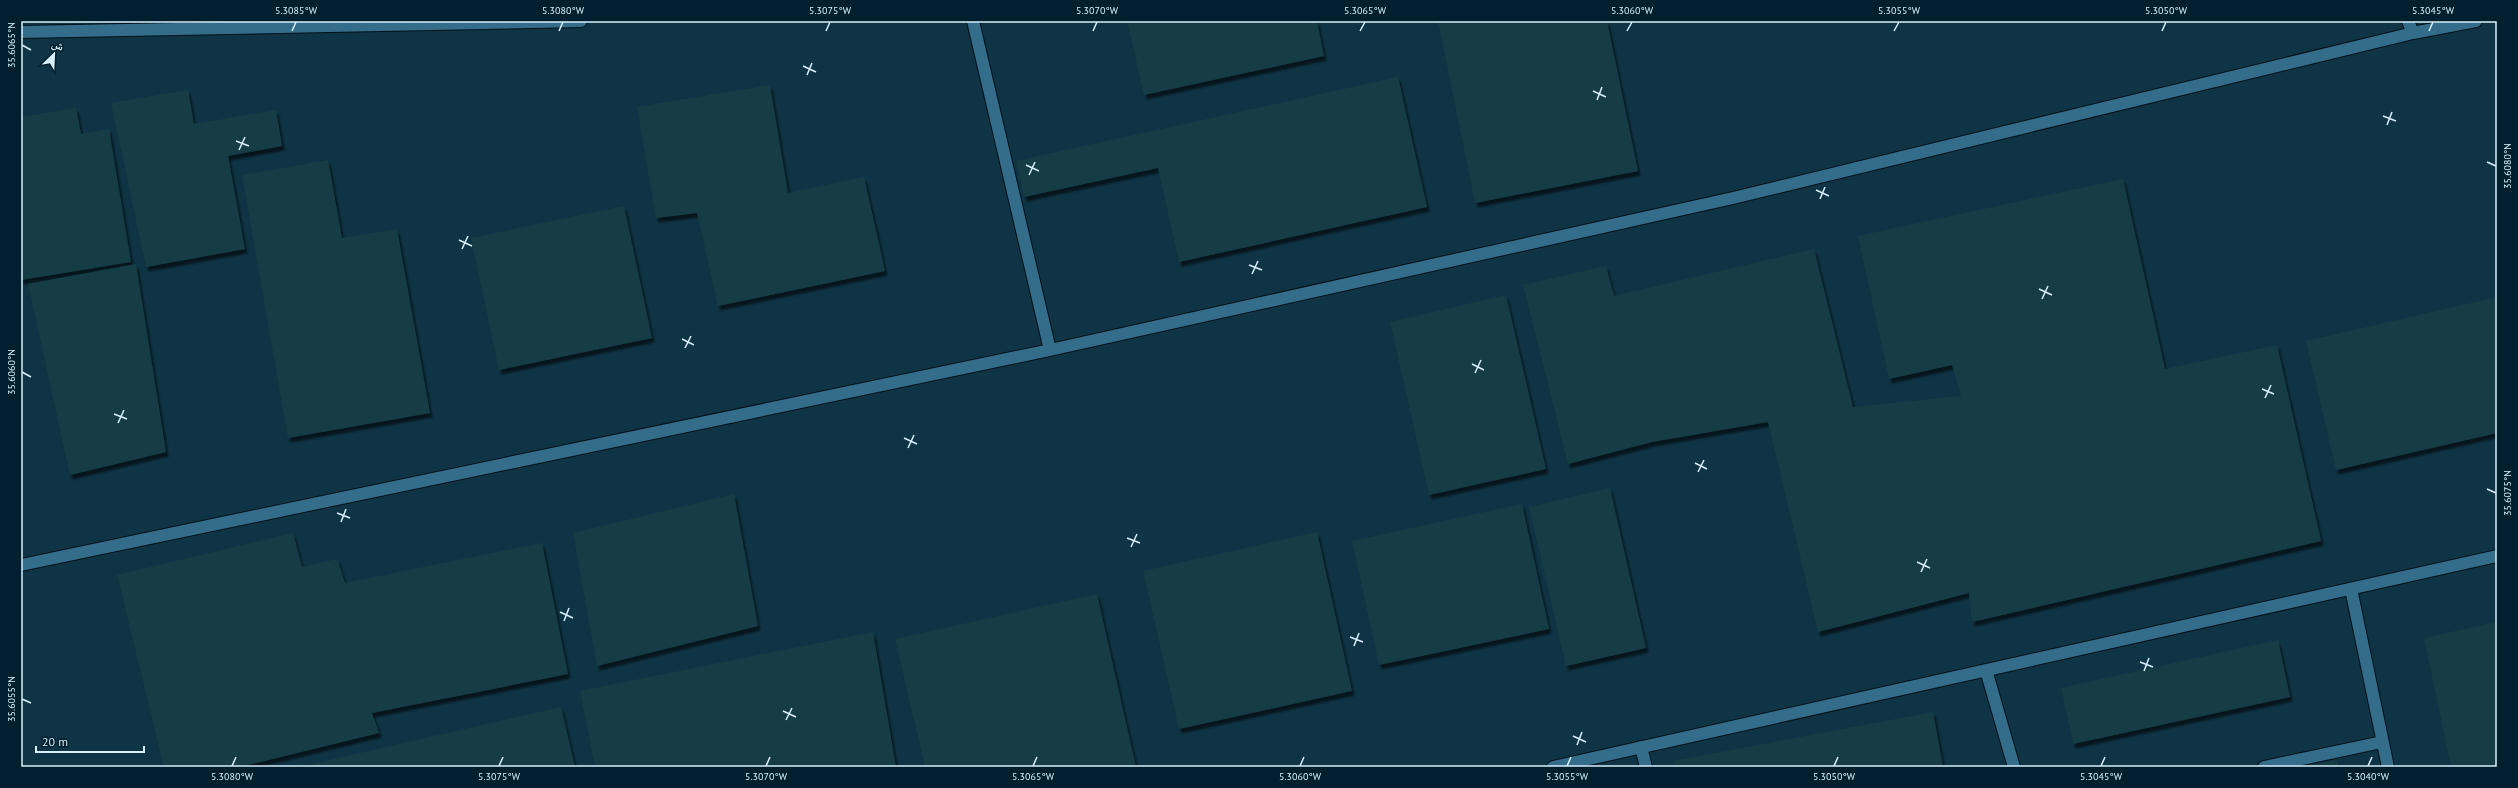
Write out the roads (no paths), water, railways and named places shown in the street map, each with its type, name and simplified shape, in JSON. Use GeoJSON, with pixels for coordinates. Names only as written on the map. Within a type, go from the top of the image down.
{"type":"FeatureCollection","features":[{"type":"Feature","properties":{"kind":"lane"},"geometry":{"type":"LineString","coordinates":[[21,32],[582,21]]}},
{"type":"Feature","properties":{"kind":"lane"},"geometry":{"type":"LineString","coordinates":[[973,21],[1050,350]]}},
{"type":"Feature","properties":{"kind":"lane"},"geometry":{"type":"LineString","coordinates":[[2408,21],[2413,33]]}},
{"type":"Feature","properties":{"kind":"lane"},"geometry":{"type":"LineString","coordinates":[[21,565],[1050,350],[1733,198],[2413,33],[2476,21]]}},
{"type":"Feature","properties":{"kind":"lane"},"geometry":{"type":"LineString","coordinates":[[1553,767],[2497,556]]}},
{"type":"Feature","properties":{"kind":"lane"},"geometry":{"type":"LineString","coordinates":[[2351,589],[2388,767]]}},
{"type":"Feature","properties":{"kind":"lane"},"geometry":{"type":"LineString","coordinates":[[1986,670],[2014,767]]}},
{"type":"Feature","properties":{"kind":"lane"},"geometry":{"type":"LineString","coordinates":[[2264,767],[2382,742]]}},
{"type":"Feature","properties":{"kind":"lane"},"geometry":{"type":"LineString","coordinates":[[1641,747],[1646,767]]}}]}
